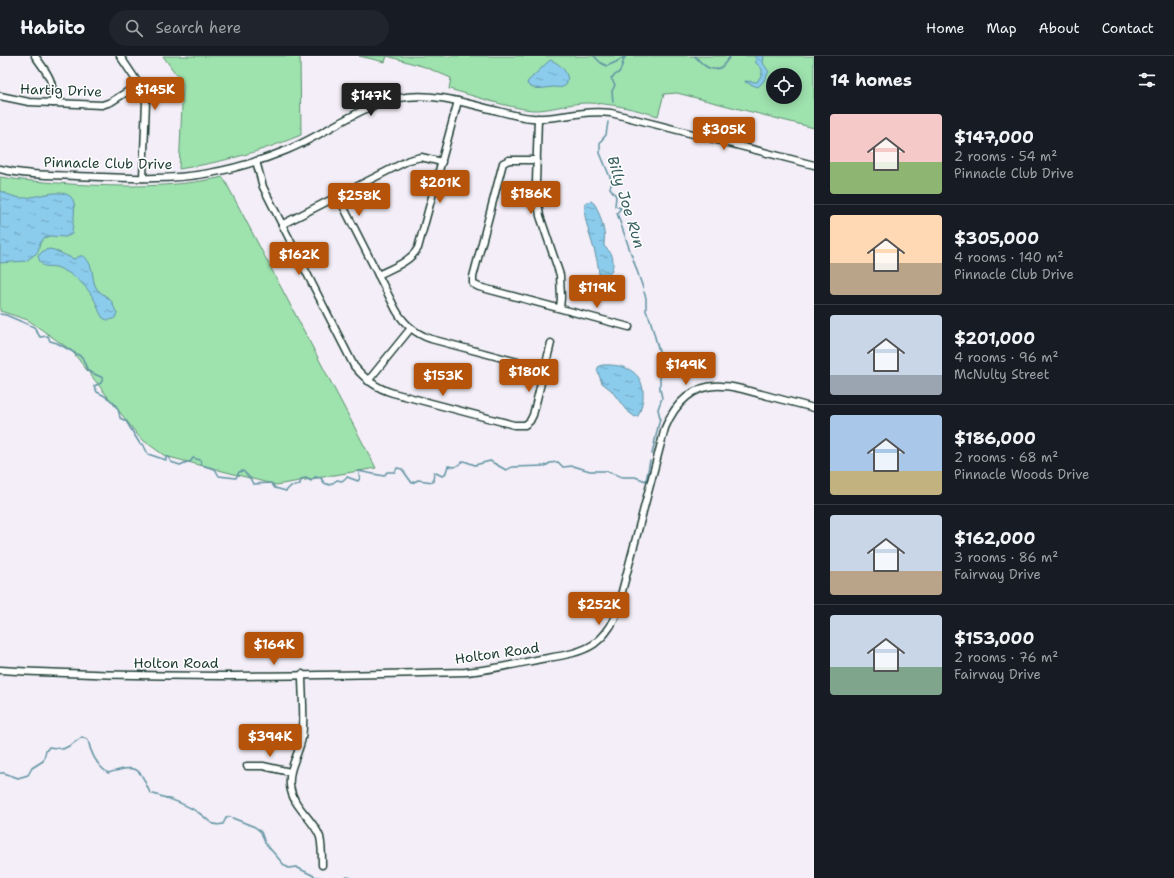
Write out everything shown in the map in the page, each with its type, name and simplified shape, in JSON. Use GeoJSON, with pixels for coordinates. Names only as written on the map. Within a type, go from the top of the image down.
{"type":"FeatureCollection","features":[{"type":"Feature","properties":{"kind":"street"},"geometry":{"type":"LineString","coordinates":[[35,56],[52,82],[54,92],[53,103]]}},
{"type":"Feature","properties":{"kind":"street"},"geometry":{"type":"LineString","coordinates":[[120,56],[144,93],[147,105],[143,178]]}},
{"type":"Feature","properties":{"kind":"street","name":"Hartig Drive"},"geometry":{"type":"LineString","coordinates":[[0,96],[18,101],[102,105],[111,102],[139,84]]}},
{"type":"Feature","properties":{"kind":"street","name":"Pinnacle Club Drive"},"geometry":{"type":"LineString","coordinates":[[0,169],[26,173],[143,178],[194,175],[223,170],[256,161],[312,139],[364,110],[386,102],[424,96],[458,101],[513,115],[538,118],[556,117],[584,112],[611,113],[814,165]]}},
{"type":"Feature","properties":{"kind":"street"},"geometry":{"type":"LineString","coordinates":[[378,275],[407,260],[417,250],[421,240],[458,101]]}},
{"type":"Feature","properties":{"kind":"street"},"geometry":{"type":"LineString","coordinates":[[538,118],[538,160],[536,183],[539,206],[546,235],[560,274],[560,308]]}},
{"type":"Feature","properties":{"kind":"street"},"geometry":{"type":"LineString","coordinates":[[283,224],[415,158],[426,158],[442,162]]}},
{"type":"Feature","properties":{"kind":"street"},"geometry":{"type":"LineString","coordinates":[[538,160],[509,160],[503,163],[473,277],[473,282],[479,287],[630,327]]}},
{"type":"Feature","properties":{"kind":"street"},"geometry":{"type":"LineString","coordinates":[[256,161],[263,187],[354,366],[368,381],[381,389],[393,393],[514,425],[525,425],[530,421],[533,415],[551,343]]}},
{"type":"Feature","properties":{"kind":"street"},"geometry":{"type":"LineString","coordinates":[[338,196],[398,315],[411,328],[419,334],[431,339],[544,369]]}},
{"type":"Feature","properties":{"kind":"street"},"geometry":{"type":"LineString","coordinates":[[368,381],[411,328]]}},
{"type":"Feature","properties":{"kind":"street","name":"Holton Road"},"geometry":{"type":"LineString","coordinates":[[0,670],[114,675],[475,671],[570,654],[587,648],[603,637],[615,618],[665,428],[681,401],[698,390],[711,386],[723,386],[743,389],[814,408]]}},
{"type":"Feature","properties":{"kind":"street"},"geometry":{"type":"LineString","coordinates":[[302,674],[302,732],[298,751],[290,772],[290,785],[293,798],[312,824],[320,838],[322,865]]}},
{"type":"Feature","properties":{"kind":"street"},"geometry":{"type":"LineString","coordinates":[[247,766],[263,766],[290,772]]}},
{"type":"Feature","properties":{"kind":"green space"},"geometry":{"type":"Polygon","coordinates":[[[163,56],[300,56],[301,135],[241,156],[179,169],[183,84],[163,56]]]}},
{"type":"Feature","properties":{"kind":"green space"},"geometry":{"type":"Polygon","coordinates":[[[359,56],[387,56],[385,62],[359,56]]]}},
{"type":"Feature","properties":{"kind":"green space"},"geometry":{"type":"Polygon","coordinates":[[[387,56],[814,56],[814,128],[677,93],[664,94],[658,116],[622,107],[595,103],[579,103],[539,110],[522,109],[449,89],[451,78],[425,67],[387,56]]]}},
{"type":"Feature","properties":{"kind":"green space"},"geometry":{"type":"Polygon","coordinates":[[[0,177],[70,184],[147,186],[204,181],[223,177],[376,468],[276,485],[165,456],[140,438],[72,351],[28,320],[0,311],[0,177]]]}},
{"type":"Feature","properties":{"kind":"water"},"geometry":{"type":"Polygon","coordinates":[[[755,56],[764,56],[763,63],[766,68],[766,77],[758,87],[745,82],[757,82],[762,74],[762,69],[756,63],[755,56]]]}},
{"type":"Feature","properties":{"kind":"water"},"geometry":{"type":"Polygon","coordinates":[[[550,60],[561,66],[566,73],[566,85],[561,87],[533,88],[527,84],[528,81],[550,60]]]}},
{"type":"Feature","properties":{"kind":"water"},"geometry":{"type":"Polygon","coordinates":[[[0,191],[21,198],[51,193],[66,194],[71,197],[74,203],[75,210],[72,234],[66,237],[50,236],[44,238],[40,243],[38,252],[26,261],[0,263],[0,191]]]}},
{"type":"Feature","properties":{"kind":"water"},"geometry":{"type":"Polygon","coordinates":[[[591,201],[596,206],[601,220],[604,234],[604,246],[611,253],[612,257],[612,270],[607,276],[599,274],[584,212],[585,204],[591,201]]]}},
{"type":"Feature","properties":{"kind":"water"},"geometry":{"type":"Polygon","coordinates":[[[49,249],[74,259],[84,256],[88,260],[97,289],[113,303],[117,313],[115,318],[106,320],[103,318],[90,292],[76,278],[59,268],[45,266],[41,263],[38,256],[43,251],[49,249]]]}},
{"type":"Feature","properties":{"kind":"water"},"geometry":{"type":"Polygon","coordinates":[[[603,365],[626,368],[637,376],[643,389],[641,409],[638,416],[635,417],[626,410],[611,390],[602,383],[597,370],[599,366],[603,365]]]}},
{"type":"Feature","properties":{"kind":"waterway"},"geometry":{"type":"LineString","coordinates":[[594,56],[601,63],[607,66],[626,56]]}},
{"type":"Feature","properties":{"kind":"waterway"},"geometry":{"type":"LineString","coordinates":[[695,56],[700,62],[713,69],[720,68],[731,56]]}},
{"type":"Feature","properties":{"kind":"waterway","name":"Billy Joe Run"},"geometry":{"type":"LineString","coordinates":[[613,102],[612,91],[615,85],[611,78],[620,71],[625,57]]}},
{"type":"Feature","properties":{"kind":"waterway","name":"Billy Joe Run"},"geometry":{"type":"LineString","coordinates":[[608,122],[606,135],[600,142],[600,153],[612,182],[610,188],[616,196],[615,206],[621,208],[617,213],[643,288]]}},
{"type":"Feature","properties":{"kind":"waterway","name":"Billy Joe Run"},"geometry":{"type":"LineString","coordinates":[[644,292],[646,298],[646,311],[650,319],[663,366],[660,372],[660,389],[662,398],[658,409],[660,418],[652,454]]}},
{"type":"Feature","properties":{"kind":"waterway","name":"Billy Joe Run"},"geometry":{"type":"LineString","coordinates":[[0,314],[6,315],[34,327],[40,337],[48,336],[50,341],[57,343],[82,357],[88,371],[103,378],[101,383],[94,386],[97,392],[105,396],[115,405],[118,409],[120,418],[126,421],[140,444],[143,444],[148,454],[166,460],[166,457],[169,457],[171,462],[180,465],[190,462],[193,458],[200,460],[202,465],[215,469],[219,476],[236,478],[239,472],[243,471],[250,478],[253,484],[271,483],[275,488],[286,491],[291,486],[300,484],[301,479],[306,478],[311,481],[315,477],[321,478],[324,483],[330,485],[337,480],[342,481],[347,477],[358,481],[360,478],[358,471],[384,476],[387,472],[395,472],[397,468],[402,469],[412,483],[418,480],[433,482],[434,472],[442,476],[445,475],[448,466],[455,467],[464,461],[475,465],[490,461],[506,470],[512,467],[545,466],[550,463],[558,462],[563,467],[573,466],[590,471],[606,471],[622,477],[635,477],[646,481],[650,461]]}},
{"type":"Feature","properties":{"kind":"waterway"},"geometry":{"type":"LineString","coordinates":[[0,773],[18,778],[28,775],[32,768],[43,761],[49,747],[63,749],[82,737],[88,740],[95,759],[108,773],[131,768],[139,772],[150,793],[187,806],[212,823],[219,825],[223,824],[226,818],[230,817],[255,827],[261,832],[265,843],[285,866],[289,868],[296,867],[316,877],[326,878]]}},
{"type":"Feature","properties":{"kind":"waterway"},"geometry":{"type":"LineString","coordinates":[[346,878],[351,878]]}}]}
